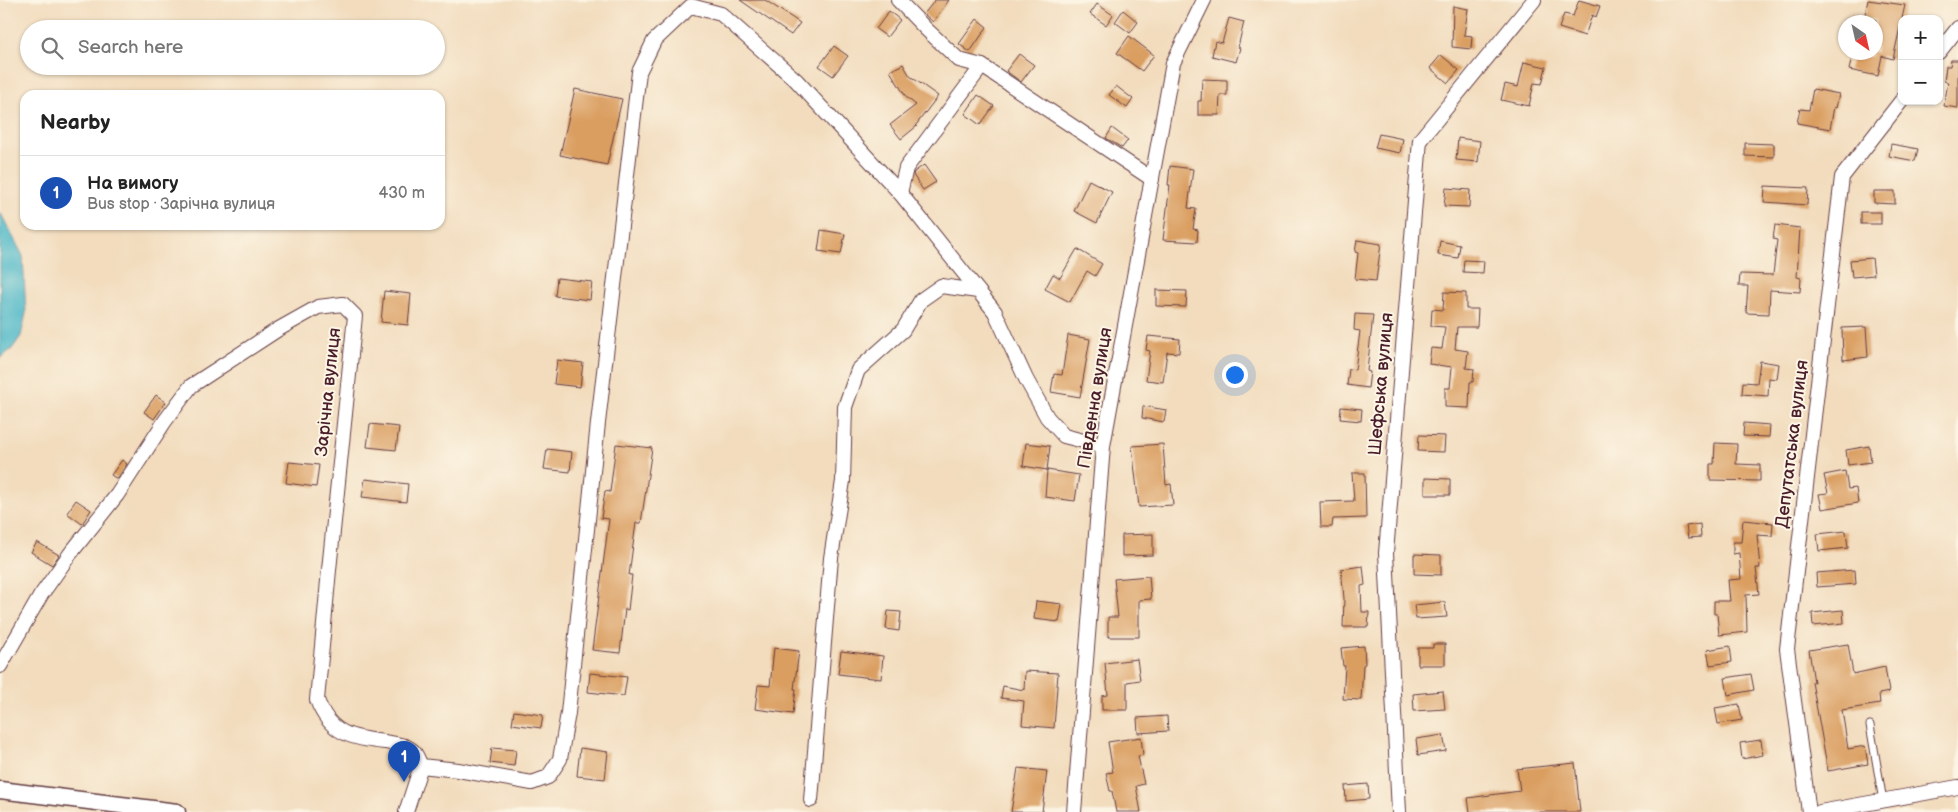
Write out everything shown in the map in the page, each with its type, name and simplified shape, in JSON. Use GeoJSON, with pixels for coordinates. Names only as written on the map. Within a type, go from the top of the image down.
{"type":"FeatureCollection","features":[{"type":"Feature","properties":{"kind":"street"},"geometry":{"type":"LineString","coordinates":[[898,0],[959,60],[982,66],[1152,179]]}},
{"type":"Feature","properties":{"kind":"street","name":"Південна вулиця"},"geometry":{"type":"LineString","coordinates":[[1074,812],[1103,446],[1174,63],[1204,0]]}},
{"type":"Feature","properties":{"kind":"street","name":"Шефська вулиця"},"geometry":{"type":"LineString","coordinates":[[1399,812],[1386,553],[1420,140],[1534,0]]}},
{"type":"Feature","properties":{"kind":"street"},"geometry":{"type":"LineString","coordinates":[[406,812],[421,766],[532,782],[548,778],[560,759],[568,713],[598,423],[639,72],[654,41],[691,6],[721,14],[796,80],[900,193],[995,312],[1026,379],[1047,417],[1064,436],[1103,446]]}},
{"type":"Feature","properties":{"kind":"street"},"geometry":{"type":"LineString","coordinates":[[1943,47],[1958,28]]}},
{"type":"Feature","properties":{"kind":"street"},"geometry":{"type":"LineString","coordinates":[[900,193],[906,168],[982,66]]}},
{"type":"Feature","properties":{"kind":"street","name":"Депутатська вулиця"},"geometry":{"type":"LineString","coordinates":[[1809,812],[1787,649],[1842,177],[1898,105]]}},
{"type":"Feature","properties":{"kind":"street"},"geometry":{"type":"LineString","coordinates":[[811,800],[832,558],[843,481],[844,407],[858,370],[903,330],[921,300],[941,286],[978,291]]}},
{"type":"Feature","properties":{"kind":"street","name":"Зарічна вулиця"},"geometry":{"type":"LineString","coordinates":[[0,666],[41,595],[117,494],[165,421],[191,386],[277,330],[318,307],[343,304],[355,316],[317,700],[323,715],[332,726],[346,734],[402,744],[414,752],[421,766]]}},
{"type":"Feature","properties":{"kind":"street"},"geometry":{"type":"LineString","coordinates":[[1820,812],[1958,787]]}},
{"type":"Feature","properties":{"kind":"street"},"geometry":{"type":"LineString","coordinates":[[0,790],[177,812]]}},
{"type":"Feature","properties":{"kind":"lane"},"geometry":{"type":"LineString","coordinates":[[1870,725],[1883,801]]}},
{"type":"Feature","properties":{"kind":"water"},"geometry":{"type":"Polygon","coordinates":[[[0,212],[23,256],[26,313],[21,336],[12,349],[0,358],[0,212]]]}},
{"type":"Feature","properties":{"kind":"building"},"geometry":{"type":"Polygon","coordinates":[[[740,0],[765,0],[800,23],[791,35],[740,0]]]}},
{"type":"Feature","properties":{"kind":"building"},"geometry":{"type":"Polygon","coordinates":[[[935,0],[949,0],[933,22],[924,14],[935,0]]]}},
{"type":"Feature","properties":{"kind":"building"},"geometry":{"type":"Polygon","coordinates":[[[1579,0],[1600,6],[1596,17],[1592,15],[1585,36],[1559,28],[1564,14],[1573,16],[1579,0]]]}},
{"type":"Feature","properties":{"kind":"building"},"geometry":{"type":"Polygon","coordinates":[[[1868,0],[1905,5],[1903,15],[1898,15],[1898,36],[1893,59],[1883,56],[1883,15],[1865,15],[1868,0]]]}},
{"type":"Feature","properties":{"kind":"building"},"geometry":{"type":"Polygon","coordinates":[[[1097,4],[1113,15],[1106,25],[1090,14],[1097,4]]]}},
{"type":"Feature","properties":{"kind":"building"},"geometry":{"type":"Polygon","coordinates":[[[1453,6],[1468,9],[1464,35],[1472,36],[1471,49],[1452,47],[1453,6]]]}},
{"type":"Feature","properties":{"kind":"building"},"geometry":{"type":"Polygon","coordinates":[[[1123,10],[1138,22],[1130,33],[1115,22],[1123,10]]]}},
{"type":"Feature","properties":{"kind":"building"},"geometry":{"type":"Polygon","coordinates":[[[889,11],[900,20],[887,37],[876,29],[889,11]]]}},
{"type":"Feature","properties":{"kind":"building"},"geometry":{"type":"Polygon","coordinates":[[[1229,18],[1244,22],[1236,62],[1212,56],[1215,41],[1222,43],[1229,18]]]}},
{"type":"Feature","properties":{"kind":"building"},"geometry":{"type":"Polygon","coordinates":[[[977,19],[987,27],[970,52],[959,44],[977,19]]]}},
{"type":"Feature","properties":{"kind":"building"},"geometry":{"type":"Polygon","coordinates":[[[1129,36],[1154,55],[1142,71],[1117,53],[1129,36]]]}},
{"type":"Feature","properties":{"kind":"building"},"geometry":{"type":"Polygon","coordinates":[[[834,46],[848,56],[833,76],[819,66],[834,46]]]}},
{"type":"Feature","properties":{"kind":"building"},"geometry":{"type":"Polygon","coordinates":[[[1019,54],[1034,65],[1021,82],[1006,71],[1019,54]]]}},
{"type":"Feature","properties":{"kind":"building"},"geometry":{"type":"Polygon","coordinates":[[[1441,55],[1459,70],[1448,83],[1430,68],[1441,55]]]}},
{"type":"Feature","properties":{"kind":"building"},"geometry":{"type":"Polygon","coordinates":[[[1851,60],[1881,60],[1878,76],[1849,70],[1851,60]]]}},
{"type":"Feature","properties":{"kind":"building"},"geometry":{"type":"Polygon","coordinates":[[[1951,60],[1958,60],[1958,108],[1944,106],[1948,82],[1944,81],[1946,66],[1950,66],[1951,60]]]}},
{"type":"Feature","properties":{"kind":"building"},"geometry":{"type":"Polygon","coordinates":[[[1524,62],[1546,67],[1542,84],[1534,83],[1529,106],[1501,100],[1505,84],[1518,87],[1524,62]]]}},
{"type":"Feature","properties":{"kind":"building"},"geometry":{"type":"Polygon","coordinates":[[[903,64],[910,76],[938,96],[917,126],[901,139],[890,125],[916,105],[906,97],[890,71],[903,64]]]}},
{"type":"Feature","properties":{"kind":"building"},"geometry":{"type":"Polygon","coordinates":[[[1202,79],[1227,80],[1227,95],[1220,95],[1219,115],[1198,115],[1198,101],[1201,101],[1202,79]]]}},
{"type":"Feature","properties":{"kind":"building"},"geometry":{"type":"Polygon","coordinates":[[[1116,86],[1133,99],[1127,108],[1109,95],[1116,86]]]}},
{"type":"Feature","properties":{"kind":"building"},"geometry":{"type":"Polygon","coordinates":[[[575,89],[622,99],[607,165],[560,155],[575,89]]]}},
{"type":"Feature","properties":{"kind":"building"},"geometry":{"type":"Polygon","coordinates":[[[1813,89],[1839,94],[1836,108],[1834,107],[1830,129],[1797,123],[1800,109],[1809,110],[1813,89]]]}},
{"type":"Feature","properties":{"kind":"building"},"geometry":{"type":"Polygon","coordinates":[[[978,95],[994,106],[980,125],[965,114],[978,95]]]}},
{"type":"Feature","properties":{"kind":"building"},"geometry":{"type":"Polygon","coordinates":[[[1112,128],[1128,140],[1122,148],[1106,138],[1112,128]]]}},
{"type":"Feature","properties":{"kind":"building"},"geometry":{"type":"Polygon","coordinates":[[[1379,134],[1403,139],[1400,153],[1375,148],[1379,134]]]}},
{"type":"Feature","properties":{"kind":"building"},"geometry":{"type":"Polygon","coordinates":[[[1458,138],[1480,141],[1478,162],[1456,160],[1458,138]]]}},
{"type":"Feature","properties":{"kind":"building"},"geometry":{"type":"Polygon","coordinates":[[[1745,143],[1774,144],[1774,157],[1745,156],[1745,143]]]}},
{"type":"Feature","properties":{"kind":"building"},"geometry":{"type":"Polygon","coordinates":[[[1891,144],[1918,149],[1915,161],[1889,156],[1891,144]]]}},
{"type":"Feature","properties":{"kind":"building"},"geometry":{"type":"Polygon","coordinates":[[[924,165],[936,182],[923,190],[913,175],[914,172],[924,165]]]}},
{"type":"Feature","properties":{"kind":"building"},"geometry":{"type":"Polygon","coordinates":[[[1170,166],[1193,169],[1188,208],[1196,209],[1193,229],[1198,230],[1197,242],[1163,240],[1170,185],[1168,185],[1170,166]]]}},
{"type":"Feature","properties":{"kind":"building"},"geometry":{"type":"Polygon","coordinates":[[[1089,180],[1112,192],[1097,223],[1074,211],[1089,180]]]}},
{"type":"Feature","properties":{"kind":"building"},"geometry":{"type":"Polygon","coordinates":[[[1765,186],[1808,188],[1807,205],[1764,202],[1765,186]]]}},
{"type":"Feature","properties":{"kind":"building"},"geometry":{"type":"Polygon","coordinates":[[[1446,188],[1470,190],[1469,207],[1444,206],[1446,188]]]}},
{"type":"Feature","properties":{"kind":"building"},"geometry":{"type":"Polygon","coordinates":[[[1874,191],[1895,191],[1895,204],[1874,203],[1874,191]]]}},
{"type":"Feature","properties":{"kind":"building"},"geometry":{"type":"Polygon","coordinates":[[[1861,212],[1881,212],[1881,224],[1861,224],[1861,212]]]}},
{"type":"Feature","properties":{"kind":"building"},"geometry":{"type":"Polygon","coordinates":[[[1775,225],[1800,228],[1797,277],[1801,278],[1800,292],[1770,290],[1769,314],[1746,313],[1748,286],[1739,286],[1740,274],[1773,275],[1777,240],[1773,239],[1775,225]]]}},
{"type":"Feature","properties":{"kind":"building"},"geometry":{"type":"Polygon","coordinates":[[[821,230],[845,234],[841,254],[818,251],[821,230]]]}},
{"type":"Feature","properties":{"kind":"building"},"geometry":{"type":"Polygon","coordinates":[[[1357,240],[1381,244],[1376,281],[1355,279],[1358,253],[1355,252],[1357,240]]]}},
{"type":"Feature","properties":{"kind":"building"},"geometry":{"type":"Polygon","coordinates":[[[1440,241],[1460,245],[1458,258],[1438,255],[1440,241]]]}},
{"type":"Feature","properties":{"kind":"building"},"geometry":{"type":"Polygon","coordinates":[[[1077,249],[1102,264],[1095,276],[1087,271],[1070,302],[1045,289],[1053,274],[1060,278],[1077,249]]]}},
{"type":"Feature","properties":{"kind":"building"},"geometry":{"type":"Polygon","coordinates":[[[1872,258],[1874,275],[1852,277],[1850,260],[1872,258]]]}},
{"type":"Feature","properties":{"kind":"building"},"geometry":{"type":"Polygon","coordinates":[[[1464,260],[1484,261],[1483,273],[1463,272],[1464,260]]]}},
{"type":"Feature","properties":{"kind":"building"},"geometry":{"type":"Polygon","coordinates":[[[557,278],[592,282],[590,300],[555,296],[557,278]]]}},
{"type":"Feature","properties":{"kind":"building"},"geometry":{"type":"Polygon","coordinates":[[[1156,290],[1187,291],[1186,307],[1156,306],[1156,290]]]}},
{"type":"Feature","properties":{"kind":"building"},"geometry":{"type":"Polygon","coordinates":[[[384,291],[411,294],[408,325],[381,322],[384,291]]]}},
{"type":"Feature","properties":{"kind":"building"},"geometry":{"type":"Polygon","coordinates":[[[1444,292],[1466,293],[1466,309],[1478,309],[1477,327],[1457,327],[1455,349],[1468,351],[1466,368],[1474,369],[1473,382],[1470,382],[1469,408],[1445,407],[1445,388],[1450,388],[1452,367],[1429,364],[1431,348],[1442,349],[1445,327],[1431,326],[1432,309],[1443,310],[1444,292]]]}},
{"type":"Feature","properties":{"kind":"building"},"geometry":{"type":"Polygon","coordinates":[[[1355,314],[1373,315],[1367,371],[1370,372],[1368,388],[1347,385],[1349,369],[1355,370],[1360,331],[1354,330],[1355,314]]]}},
{"type":"Feature","properties":{"kind":"building"},"geometry":{"type":"Polygon","coordinates":[[[1866,327],[1868,357],[1843,360],[1842,328],[1866,327]]]}},
{"type":"Feature","properties":{"kind":"building"},"geometry":{"type":"Polygon","coordinates":[[[1068,335],[1090,339],[1080,397],[1051,392],[1054,374],[1062,375],[1068,335]]]}},
{"type":"Feature","properties":{"kind":"building"},"geometry":{"type":"Polygon","coordinates":[[[1148,336],[1180,339],[1179,353],[1167,352],[1163,382],[1146,380],[1150,351],[1146,350],[1148,336]]]}},
{"type":"Feature","properties":{"kind":"building"},"geometry":{"type":"Polygon","coordinates":[[[557,360],[583,363],[580,387],[554,384],[557,360]]]}},
{"type":"Feature","properties":{"kind":"building"},"geometry":{"type":"Polygon","coordinates":[[[1760,361],[1779,364],[1777,379],[1769,378],[1768,396],[1742,394],[1743,382],[1757,383],[1760,361]]]}},
{"type":"Feature","properties":{"kind":"building"},"geometry":{"type":"Polygon","coordinates":[[[156,395],[166,402],[154,419],[144,412],[156,395]]]}},
{"type":"Feature","properties":{"kind":"building"},"geometry":{"type":"Polygon","coordinates":[[[1143,406],[1166,410],[1164,422],[1142,418],[1143,406]]]}},
{"type":"Feature","properties":{"kind":"building"},"geometry":{"type":"Polygon","coordinates":[[[1341,407],[1362,409],[1361,421],[1340,419],[1341,407]]]}},
{"type":"Feature","properties":{"kind":"building"},"geometry":{"type":"Polygon","coordinates":[[[1744,423],[1770,425],[1769,437],[1743,436],[1744,423]]]}},
{"type":"Feature","properties":{"kind":"building"},"geometry":{"type":"Polygon","coordinates":[[[370,424],[399,427],[396,450],[367,447],[370,424]]]}},
{"type":"Feature","properties":{"kind":"building"},"geometry":{"type":"Polygon","coordinates":[[[1419,435],[1445,436],[1444,452],[1418,451],[1419,435]]]}},
{"type":"Feature","properties":{"kind":"building"},"geometry":{"type":"Polygon","coordinates":[[[1026,443],[1050,446],[1047,470],[1023,466],[1026,443]]]}},
{"type":"Feature","properties":{"kind":"building"},"geometry":{"type":"Polygon","coordinates":[[[1715,443],[1737,444],[1736,464],[1760,465],[1760,481],[1710,480],[1710,464],[1714,464],[1715,443]]]}},
{"type":"Feature","properties":{"kind":"building"},"geometry":{"type":"Polygon","coordinates":[[[616,444],[652,448],[641,523],[636,523],[629,575],[632,575],[628,610],[625,609],[620,653],[592,650],[609,519],[601,518],[605,491],[610,492],[616,444]]]}},
{"type":"Feature","properties":{"kind":"building"},"geometry":{"type":"Polygon","coordinates":[[[1163,444],[1166,485],[1171,484],[1173,505],[1139,507],[1132,446],[1163,444]]]}},
{"type":"Feature","properties":{"kind":"building"},"geometry":{"type":"Polygon","coordinates":[[[1869,446],[1871,462],[1848,465],[1846,450],[1869,446]]]}},
{"type":"Feature","properties":{"kind":"building"},"geometry":{"type":"Polygon","coordinates":[[[547,449],[572,452],[570,472],[544,469],[547,449]]]}},
{"type":"Feature","properties":{"kind":"building"},"geometry":{"type":"Polygon","coordinates":[[[122,460],[127,464],[117,479],[111,475],[122,460]]]}},
{"type":"Feature","properties":{"kind":"building"},"geometry":{"type":"Polygon","coordinates":[[[289,462],[319,465],[316,487],[286,483],[289,462]]]}},
{"type":"Feature","properties":{"kind":"building"},"geometry":{"type":"Polygon","coordinates":[[[1047,470],[1079,475],[1075,501],[1045,497],[1047,470]]]}},
{"type":"Feature","properties":{"kind":"building"},"geometry":{"type":"Polygon","coordinates":[[[1845,471],[1848,489],[1856,488],[1858,503],[1822,509],[1819,494],[1828,493],[1824,475],[1845,471]]]}},
{"type":"Feature","properties":{"kind":"building"},"geometry":{"type":"Polygon","coordinates":[[[1352,473],[1365,473],[1366,518],[1333,519],[1332,527],[1321,527],[1320,502],[1354,501],[1352,473]]]}},
{"type":"Feature","properties":{"kind":"building"},"geometry":{"type":"Polygon","coordinates":[[[1425,478],[1450,479],[1450,495],[1425,495],[1425,478]]]}},
{"type":"Feature","properties":{"kind":"building"},"geometry":{"type":"Polygon","coordinates":[[[365,479],[408,484],[406,502],[362,497],[365,479]]]}},
{"type":"Feature","properties":{"kind":"building"},"geometry":{"type":"Polygon","coordinates":[[[76,500],[91,510],[82,524],[67,513],[76,500]]]}},
{"type":"Feature","properties":{"kind":"building"},"geometry":{"type":"Polygon","coordinates":[[[1743,520],[1773,523],[1772,536],[1757,535],[1760,568],[1756,568],[1759,594],[1746,595],[1747,632],[1719,635],[1717,614],[1714,614],[1714,601],[1730,601],[1728,580],[1741,579],[1739,553],[1733,554],[1733,542],[1741,542],[1743,520]]]}},
{"type":"Feature","properties":{"kind":"building"},"geometry":{"type":"Polygon","coordinates":[[[1700,524],[1701,537],[1688,538],[1686,526],[1700,524]]]}},
{"type":"Feature","properties":{"kind":"building"},"geometry":{"type":"Polygon","coordinates":[[[1846,531],[1848,548],[1819,551],[1817,534],[1846,531]]]}},
{"type":"Feature","properties":{"kind":"building"},"geometry":{"type":"Polygon","coordinates":[[[1153,534],[1153,555],[1122,556],[1122,535],[1153,534]]]}},
{"type":"Feature","properties":{"kind":"building"},"geometry":{"type":"Polygon","coordinates":[[[37,542],[59,555],[52,565],[31,552],[37,542]]]}},
{"type":"Feature","properties":{"kind":"building"},"geometry":{"type":"Polygon","coordinates":[[[1414,554],[1441,555],[1441,575],[1414,574],[1414,554]]]}},
{"type":"Feature","properties":{"kind":"building"},"geometry":{"type":"Polygon","coordinates":[[[1363,566],[1365,585],[1361,586],[1362,612],[1369,612],[1368,627],[1343,627],[1344,598],[1341,569],[1363,566]]]}},
{"type":"Feature","properties":{"kind":"building"},"geometry":{"type":"Polygon","coordinates":[[[1855,570],[1856,584],[1817,587],[1816,573],[1855,570]]]}},
{"type":"Feature","properties":{"kind":"building"},"geometry":{"type":"Polygon","coordinates":[[[1149,576],[1151,599],[1139,600],[1139,637],[1108,637],[1108,617],[1118,617],[1114,579],[1149,576]]]}},
{"type":"Feature","properties":{"kind":"building"},"geometry":{"type":"Polygon","coordinates":[[[1036,601],[1062,604],[1059,622],[1034,619],[1036,601]]]}},
{"type":"Feature","properties":{"kind":"building"},"geometry":{"type":"Polygon","coordinates":[[[1445,602],[1447,617],[1416,619],[1414,605],[1445,602]]]}},
{"type":"Feature","properties":{"kind":"building"},"geometry":{"type":"Polygon","coordinates":[[[1843,610],[1844,623],[1813,626],[1812,613],[1843,610]]]}},
{"type":"Feature","properties":{"kind":"building"},"geometry":{"type":"Polygon","coordinates":[[[888,611],[901,612],[899,631],[886,629],[888,611]]]}},
{"type":"Feature","properties":{"kind":"building"},"geometry":{"type":"Polygon","coordinates":[[[1433,644],[1445,644],[1445,665],[1418,665],[1418,648],[1433,648],[1433,644]]]}},
{"type":"Feature","properties":{"kind":"building"},"geometry":{"type":"Polygon","coordinates":[[[1848,644],[1853,674],[1885,667],[1889,692],[1879,694],[1880,704],[1842,710],[1848,749],[1865,746],[1868,764],[1828,771],[1812,682],[1814,682],[1809,650],[1848,644]]]}},
{"type":"Feature","properties":{"kind":"building"},"geometry":{"type":"Polygon","coordinates":[[[1364,646],[1365,664],[1363,665],[1361,700],[1343,699],[1345,666],[1343,666],[1341,648],[1364,646]]]}},
{"type":"Feature","properties":{"kind":"building"},"geometry":{"type":"Polygon","coordinates":[[[1730,646],[1732,662],[1710,665],[1707,650],[1730,646]]]}},
{"type":"Feature","properties":{"kind":"building"},"geometry":{"type":"Polygon","coordinates":[[[774,648],[799,651],[793,714],[755,709],[758,685],[770,686],[774,648]]]}},
{"type":"Feature","properties":{"kind":"building"},"geometry":{"type":"Polygon","coordinates":[[[841,651],[883,656],[881,679],[838,674],[841,651]]]}},
{"type":"Feature","properties":{"kind":"building"},"geometry":{"type":"Polygon","coordinates":[[[1137,659],[1140,680],[1127,682],[1127,710],[1102,710],[1102,696],[1108,695],[1105,663],[1137,659]]]}},
{"type":"Feature","properties":{"kind":"building"},"geometry":{"type":"Polygon","coordinates":[[[1025,671],[1058,673],[1054,728],[1022,725],[1024,701],[1001,698],[1003,686],[1024,690],[1025,671]]]}},
{"type":"Feature","properties":{"kind":"building"},"geometry":{"type":"Polygon","coordinates":[[[590,673],[627,677],[624,696],[588,692],[590,673]]]}},
{"type":"Feature","properties":{"kind":"building"},"geometry":{"type":"Polygon","coordinates":[[[1751,674],[1754,690],[1728,695],[1725,678],[1751,674]]]}},
{"type":"Feature","properties":{"kind":"building"},"geometry":{"type":"Polygon","coordinates":[[[1443,691],[1445,709],[1414,711],[1413,694],[1443,691]]]}},
{"type":"Feature","properties":{"kind":"building"},"geometry":{"type":"Polygon","coordinates":[[[1739,704],[1742,720],[1718,724],[1715,708],[1739,704]]]}},
{"type":"Feature","properties":{"kind":"building"},"geometry":{"type":"Polygon","coordinates":[[[514,711],[543,715],[541,728],[512,724],[514,711]]]}},
{"type":"Feature","properties":{"kind":"building"},"geometry":{"type":"Polygon","coordinates":[[[1167,716],[1168,731],[1138,733],[1137,718],[1167,716]]]}},
{"type":"Feature","properties":{"kind":"building"},"geometry":{"type":"Polygon","coordinates":[[[1443,735],[1446,751],[1418,755],[1416,739],[1443,735]]]}},
{"type":"Feature","properties":{"kind":"building"},"geometry":{"type":"Polygon","coordinates":[[[1141,737],[1143,755],[1138,756],[1144,784],[1136,786],[1141,812],[1116,812],[1106,773],[1113,772],[1108,742],[1141,737]]]}},
{"type":"Feature","properties":{"kind":"building"},"geometry":{"type":"Polygon","coordinates":[[[1761,740],[1763,755],[1742,759],[1740,743],[1761,740]]]}},
{"type":"Feature","properties":{"kind":"building"},"geometry":{"type":"Polygon","coordinates":[[[492,748],[516,750],[514,766],[490,763],[492,748]]]}},
{"type":"Feature","properties":{"kind":"building"},"geometry":{"type":"Polygon","coordinates":[[[580,748],[608,752],[605,779],[577,776],[580,748]]]}},
{"type":"Feature","properties":{"kind":"building"},"geometry":{"type":"Polygon","coordinates":[[[1575,763],[1580,812],[1470,812],[1468,798],[1520,791],[1517,769],[1575,763]]]}},
{"type":"Feature","properties":{"kind":"building"},"geometry":{"type":"Polygon","coordinates":[[[1018,768],[1047,771],[1042,812],[1011,812],[1018,768]]]}},
{"type":"Feature","properties":{"kind":"building"},"geometry":{"type":"Polygon","coordinates":[[[1368,784],[1369,799],[1346,801],[1345,786],[1368,784]]]}},
{"type":"Feature","properties":{"kind":"place","name":"На вимогу"},"geometry":{"type":"Point","coordinates":[404,782]}}]}
